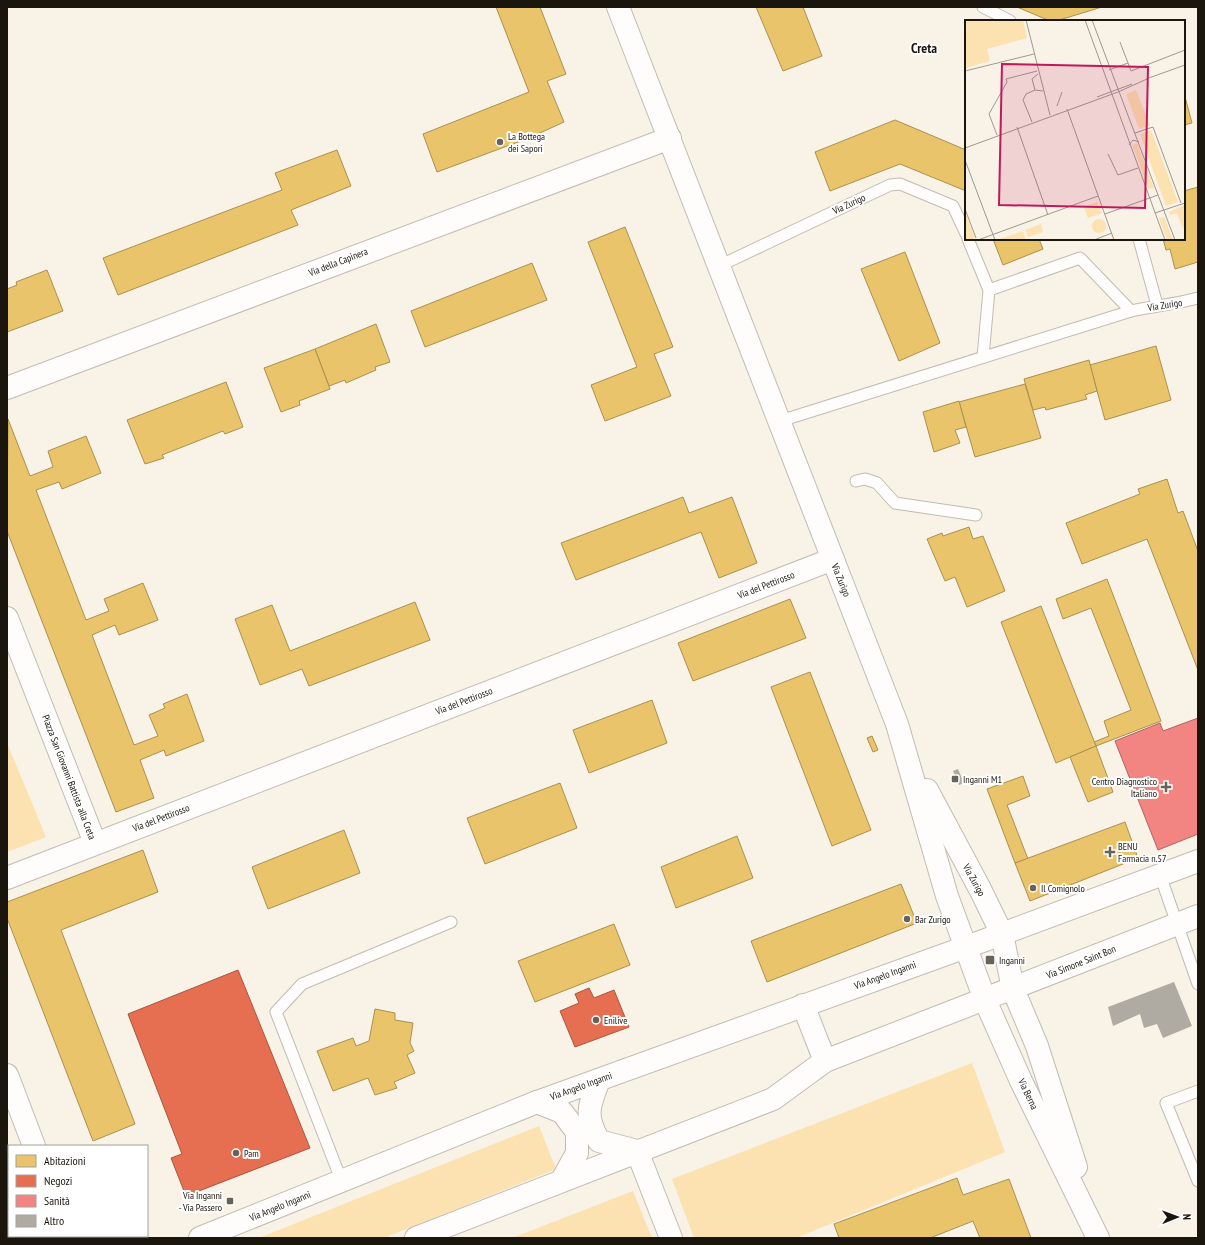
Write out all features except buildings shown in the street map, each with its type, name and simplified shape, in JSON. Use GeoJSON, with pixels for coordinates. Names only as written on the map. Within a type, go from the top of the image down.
{"type":"FeatureCollection","features":[{"type":"Feature","properties":{"kind":"street","name":"Via Zurigo"},"geometry":{"type":"LineString","coordinates":[[618,7],[903,740],[925,786],[980,889],[1002,934]]}},
{"type":"Feature","properties":{"kind":"street","name":"Via della Capinera"},"geometry":{"type":"LineString","coordinates":[[7,388],[670,138]]}},
{"type":"Feature","properties":{"kind":"street","name":"Via del Pettirosso"},"geometry":{"type":"LineString","coordinates":[[94,843],[833,560]]}},
{"type":"Feature","properties":{"kind":"street","name":"Piazza San Giovanni Battista alla Creta"},"geometry":{"type":"LineString","coordinates":[[7,618],[94,843],[7,878]]}},
{"type":"Feature","properties":{"kind":"street","name":"Via Zurigo"},"geometry":{"type":"LineString","coordinates":[[903,740],[948,896],[967,946]]}},
{"type":"Feature","properties":{"kind":"street"},"geometry":{"type":"LineString","coordinates":[[967,946],[1198,861]]}},
{"type":"Feature","properties":{"kind":"street","name":"Via Simone Saint Bon"},"geometry":{"type":"LineString","coordinates":[[985,1000],[1198,916]]}},
{"type":"Feature","properties":{"kind":"street","name":"Via Berna"},"geometry":{"type":"LineString","coordinates":[[1002,934],[1013,989],[1037,1046],[1099,1238]]}},
{"type":"Feature","properties":{"kind":"street","name":"Via Berna"},"geometry":{"type":"LineString","coordinates":[[967,946],[985,1000],[1021,1081],[1099,1238]]}},
{"type":"Feature","properties":{"kind":"street","name":"Via Angelo Inganni"},"geometry":{"type":"LineString","coordinates":[[200,1238],[342,1182],[537,1102],[967,946]]}},
{"type":"Feature","properties":{"kind":"street"},"geometry":{"type":"LineString","coordinates":[[416,1238],[773,1099],[825,1061],[985,1000]]}},
{"type":"Feature","properties":{"kind":"street"},"geometry":{"type":"LineString","coordinates":[[803,1005],[825,1061]]}},
{"type":"Feature","properties":{"kind":"street"},"geometry":{"type":"LineString","coordinates":[[7,1075],[34,1145]]}},
{"type":"Feature","properties":{"kind":"street"},"geometry":{"type":"LineString","coordinates":[[599,1080],[589,1106],[590,1126],[599,1141],[637,1151]]}},
{"type":"Feature","properties":{"kind":"street"},"geometry":{"type":"LineString","coordinates":[[537,1102],[562,1112],[577,1132],[577,1153],[562,1180]]}},
{"type":"Feature","properties":{"kind":"street"},"geometry":{"type":"LineString","coordinates":[[637,1151],[672,1238]]}},
{"type":"Feature","properties":{"kind":"lane"},"geometry":{"type":"LineString","coordinates":[[983,7],[1008,20]]}},
{"type":"Feature","properties":{"kind":"lane","name":"Via Zurigo"},"geometry":{"type":"LineString","coordinates":[[719,266],[883,188],[897,184],[953,206],[965,232]]}},
{"type":"Feature","properties":{"kind":"lane"},"geometry":{"type":"LineString","coordinates":[[968,240],[989,290],[983,357]]}},
{"type":"Feature","properties":{"kind":"lane"},"geometry":{"type":"LineString","coordinates":[[1139,240],[1157,305]]}},
{"type":"Feature","properties":{"kind":"lane"},"geometry":{"type":"LineString","coordinates":[[989,290],[1080,258],[1132,311]]}},
{"type":"Feature","properties":{"kind":"lane","name":"Via Zurigo"},"geometry":{"type":"LineString","coordinates":[[780,421],[1132,311],[1157,305],[1179,303],[1198,298]]}},
{"type":"Feature","properties":{"kind":"lane"},"geometry":{"type":"LineString","coordinates":[[856,482],[865,479],[877,483],[895,502],[976,515]]}},
{"type":"Feature","properties":{"kind":"lane"},"geometry":{"type":"LineString","coordinates":[[1160,875],[1198,984]]}},
{"type":"Feature","properties":{"kind":"lane"},"geometry":{"type":"LineString","coordinates":[[342,1182],[276,1012],[302,984],[451,922]]}},
{"type":"Feature","properties":{"kind":"lane"},"geometry":{"type":"LineString","coordinates":[[1198,1091],[1166,1103],[1198,1181]]}},
{"type":"Feature","properties":{"kind":"shaded area"},"geometry":{"type":"Polygon","coordinates":[[[7,743],[46,837],[7,852],[7,743]]]}},
{"type":"Feature","properties":{"kind":"shaded area"},"geometry":{"type":"Polygon","coordinates":[[[972,1063],[1005,1152],[796,1238],[694,1238],[672,1179],[972,1063]]]}},
{"type":"Feature","properties":{"kind":"shaded area"},"geometry":{"type":"Polygon","coordinates":[[[539,1126],[556,1169],[384,1238],[259,1238],[539,1126]]]}},
{"type":"Feature","properties":{"kind":"shaded area"},"geometry":{"type":"Polygon","coordinates":[[[633,1191],[652,1238],[512,1238],[633,1191]]]}},
{"type":"Feature","properties":{"kind":"place","name":"La Bottega dei Sapori"},"geometry":{"type":"Point","coordinates":[500,142]}},
{"type":"Feature","properties":{"kind":"place","name":"Inganni M1"},"geometry":{"type":"Point","coordinates":[955,779]}},
{"type":"Feature","properties":{"kind":"place","name":"Centro Diagnostico Italiano"},"geometry":{"type":"Point","coordinates":[1166,787]}},
{"type":"Feature","properties":{"kind":"place","name":"BENU Farmacia n.57"},"geometry":{"type":"Point","coordinates":[1110,852]}},
{"type":"Feature","properties":{"kind":"place","name":"Il Comignolo"},"geometry":{"type":"Point","coordinates":[1033,888]}},
{"type":"Feature","properties":{"kind":"place","name":"Bar Zurigo"},"geometry":{"type":"Point","coordinates":[907,919]}},
{"type":"Feature","properties":{"kind":"place","name":"Inganni"},"geometry":{"type":"Point","coordinates":[990,960]}},
{"type":"Feature","properties":{"kind":"place","name":"Enilive"},"geometry":{"type":"Point","coordinates":[596,1020]}},
{"type":"Feature","properties":{"kind":"place","name":"Pam"},"geometry":{"type":"Point","coordinates":[236,1153]}},
{"type":"Feature","properties":{"kind":"place","name":"Via Inganni - Via Passero"},"geometry":{"type":"Point","coordinates":[230,1201]}},
{"type":"Feature","properties":{"kind":"district","name":"Creta"},"geometry":{"type":"Point","coordinates":[924,48]}}]}
